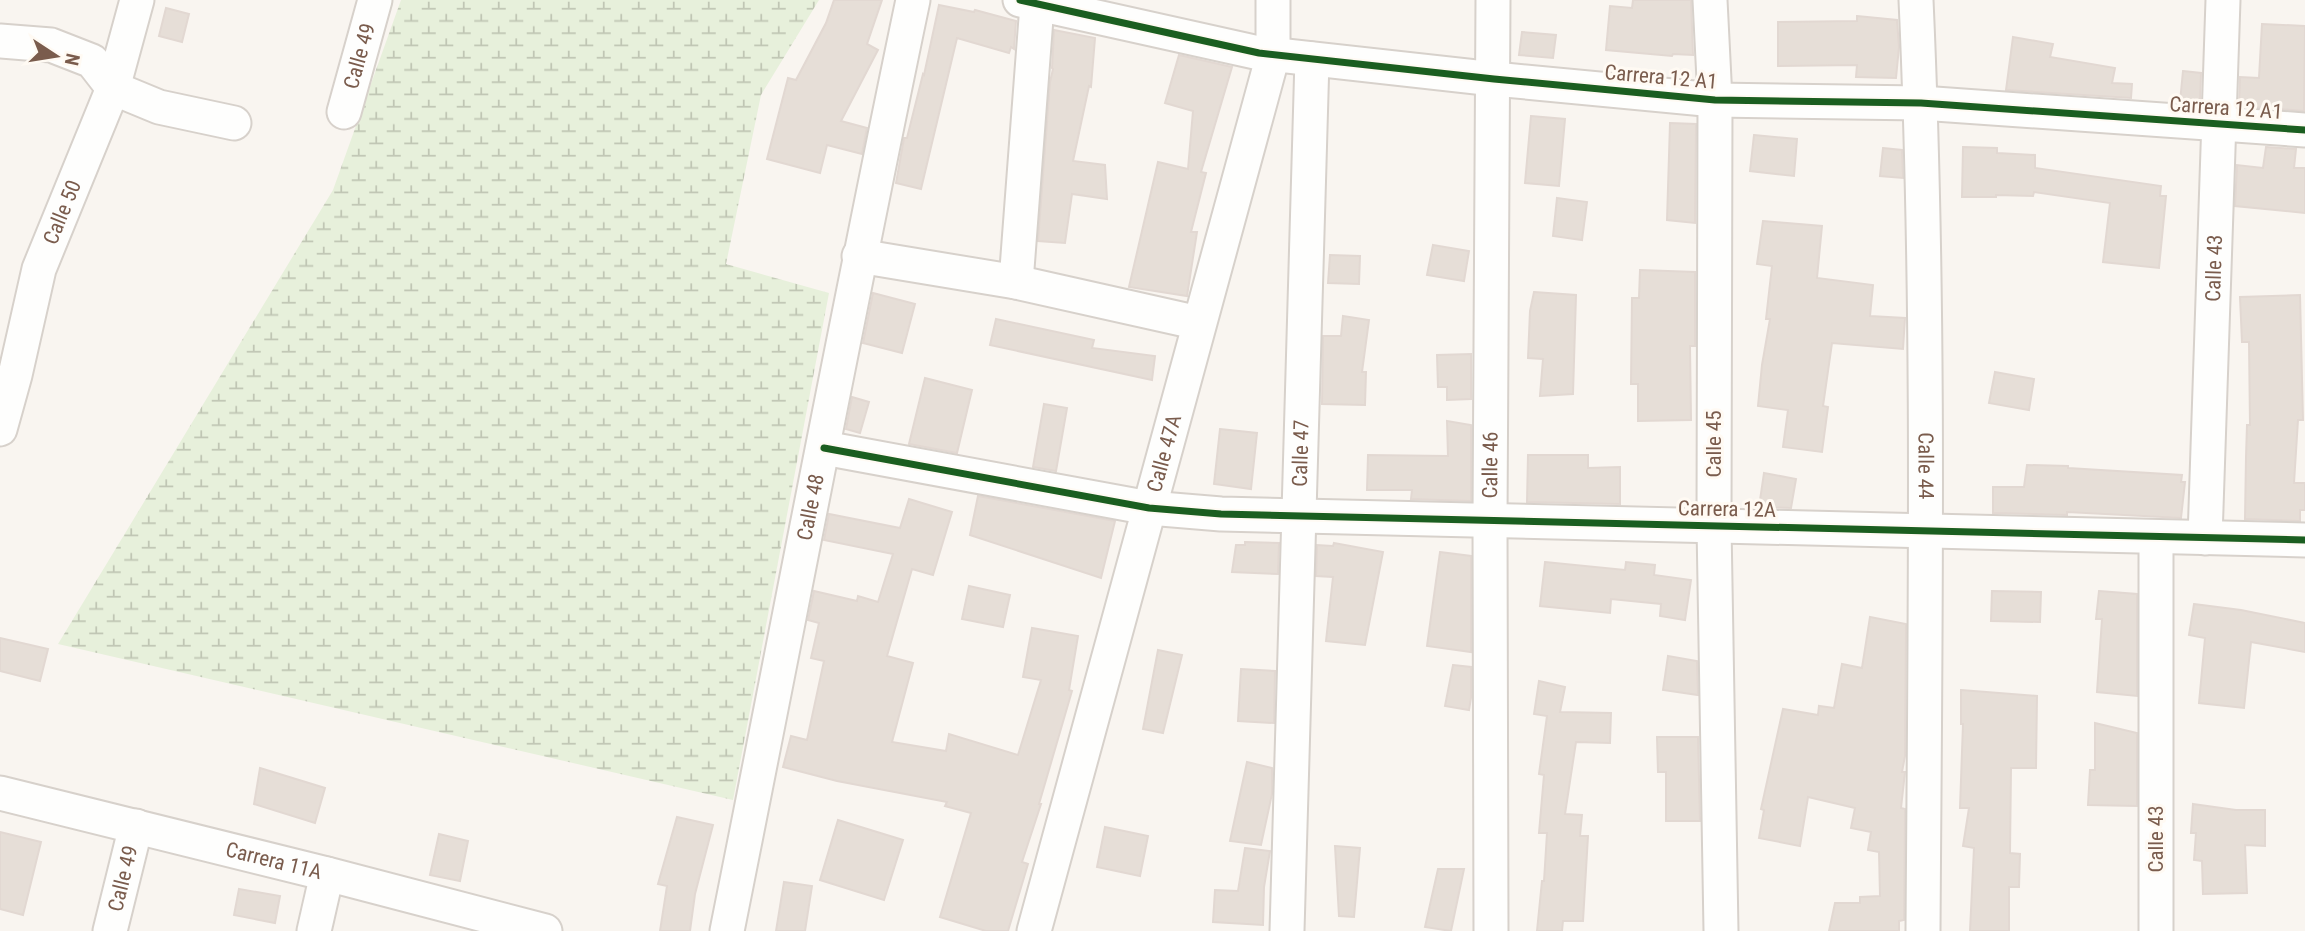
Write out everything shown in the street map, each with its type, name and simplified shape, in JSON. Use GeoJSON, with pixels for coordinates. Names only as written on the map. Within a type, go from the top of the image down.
{"type":"FeatureCollection","features":[{"type":"Feature","properties":{"kind":"street","name":"Calle 50"},"geometry":{"type":"LineString","coordinates":[[0,429],[8,372],[40,269],[113,88],[137,0]]}},
{"type":"Feature","properties":{"kind":"street","name":"Calle 49"},"geometry":{"type":"LineString","coordinates":[[344,112],[375,0]]}},
{"type":"Feature","properties":{"kind":"street","name":"Calle 48"},"geometry":{"type":"LineString","coordinates":[[727,931],[824,448],[859,256],[913,0]]}},
{"type":"Feature","properties":{"kind":"street"},"geometry":{"type":"LineString","coordinates":[[1273,0],[1273,55]]}},
{"type":"Feature","properties":{"kind":"street","name":"Calle 46"},"geometry":{"type":"LineString","coordinates":[[1490,931],[1493,0]]}},
{"type":"Feature","properties":{"kind":"street","name":"Calle 45"},"geometry":{"type":"LineString","coordinates":[[1710,0],[1715,100],[1714,526],[1721,931]]}},
{"type":"Feature","properties":{"kind":"street","name":"Calle 44"},"geometry":{"type":"LineString","coordinates":[[1916,0],[1921,103],[1925,531],[1923,931]]}},
{"type":"Feature","properties":{"kind":"street","name":"Calle 43"},"geometry":{"type":"LineString","coordinates":[[2205,538],[2223,0]]}},
{"type":"Feature","properties":{"kind":"street"},"geometry":{"type":"LineString","coordinates":[[1016,282],[1029,2]]}},
{"type":"Feature","properties":{"kind":"street","name":"Carrera 12 A1"},"geometry":{"type":"LineString","coordinates":[[1029,2],[1273,55],[1494,79],[1715,100],[1921,103],[2305,130]]}},
{"type":"Feature","properties":{"kind":"street"},"geometry":{"type":"LineString","coordinates":[[0,41],[51,45],[93,61],[113,88],[159,107],[234,123]]}},
{"type":"Feature","properties":{"kind":"street","name":"Calle 47A"},"geometry":{"type":"LineString","coordinates":[[1034,931],[1273,55]]}},
{"type":"Feature","properties":{"kind":"street","name":"Calle 47"},"geometry":{"type":"LineString","coordinates":[[1287,931],[1312,59]]}},
{"type":"Feature","properties":{"kind":"street"},"geometry":{"type":"LineString","coordinates":[[859,256],[1016,282],[1199,323]]}},
{"type":"Feature","properties":{"kind":"street","name":"Carrera 12A"},"geometry":{"type":"LineString","coordinates":[[824,448],[1149,508],[1221,514],[2305,540]]}},
{"type":"Feature","properties":{"kind":"street","name":"Calle 43"},"geometry":{"type":"LineString","coordinates":[[2156,537],[2156,931]]}},
{"type":"Feature","properties":{"kind":"street","name":"Carrera 11A"},"geometry":{"type":"LineString","coordinates":[[0,793],[327,874],[542,931]]}},
{"type":"Feature","properties":{"kind":"street","name":"Calle 49"},"geometry":{"type":"LineString","coordinates":[[110,931],[136,826]]}},
{"type":"Feature","properties":{"kind":"street"},"geometry":{"type":"LineString","coordinates":[[314,931],[327,874]]}},
{"type":"Feature","properties":{"kind":"green space"},"geometry":{"type":"Polygon","coordinates":[[[401,0],[819,0],[761,95],[726,264],[829,293],[733,800],[58,644],[333,190],[401,0]]]}},
{"type":"Feature","properties":{"kind":"building"},"geometry":{"type":"Polygon","coordinates":[[[834,0],[882,0],[867,44],[878,50],[841,121],[867,128],[862,154],[827,145],[820,173],[767,159],[788,78],[796,80],[826,23],[834,0]]]}},
{"type":"Feature","properties":{"kind":"building"},"geometry":{"type":"Polygon","coordinates":[[[1633,0],[1691,0],[1693,55],[1672,56],[1606,50],[1610,6],[1632,8],[1633,0]]]}},
{"type":"Feature","properties":{"kind":"building"},"geometry":{"type":"Polygon","coordinates":[[[939,5],[974,12],[975,10],[1016,21],[1014,49],[1011,47],[1009,53],[957,38],[921,189],[896,183],[904,138],[907,138],[924,75],[939,5]]]}},
{"type":"Feature","properties":{"kind":"building"},"geometry":{"type":"Polygon","coordinates":[[[166,8],[189,14],[182,42],[159,36],[166,8]]]}},
{"type":"Feature","properties":{"kind":"building"},"geometry":{"type":"Polygon","coordinates":[[[1857,16],[1897,20],[1899,47],[1896,78],[1856,77],[1857,65],[1778,66],[1778,22],[1857,21],[1857,16]]]}},
{"type":"Feature","properties":{"kind":"building"},"geometry":{"type":"Polygon","coordinates":[[[2262,24],[2305,26],[2304,111],[2239,106],[2240,77],[2259,78],[2262,24]]]}},
{"type":"Feature","properties":{"kind":"building"},"geometry":{"type":"Polygon","coordinates":[[[1054,30],[1095,38],[1091,87],[1089,86],[1073,161],[1105,165],[1107,199],[1072,194],[1065,243],[1038,241],[1054,30]]]}},
{"type":"Feature","properties":{"kind":"building"},"geometry":{"type":"Polygon","coordinates":[[[1522,32],[1556,35],[1553,58],[1519,55],[1522,32]]]}},
{"type":"Feature","properties":{"kind":"building"},"geometry":{"type":"Polygon","coordinates":[[[2013,37],[2053,44],[2050,57],[2115,68],[2112,83],[2132,84],[2131,98],[2006,90],[2013,37]]]}},
{"type":"Feature","properties":{"kind":"building"},"geometry":{"type":"Polygon","coordinates":[[[1179,55],[1232,67],[1201,172],[1206,173],[1191,232],[1197,232],[1187,296],[1129,287],[1158,162],[1188,169],[1193,111],[1165,103],[1179,55]]]}},
{"type":"Feature","properties":{"kind":"building"},"geometry":{"type":"Polygon","coordinates":[[[2183,71],[2201,73],[2200,103],[2180,102],[2183,71]]]}},
{"type":"Feature","properties":{"kind":"building"},"geometry":{"type":"Polygon","coordinates":[[[1531,116],[1565,119],[1559,186],[1525,183],[1531,116]]]}},
{"type":"Feature","properties":{"kind":"building"},"geometry":{"type":"Polygon","coordinates":[[[1670,123],[1696,124],[1695,223],[1667,220],[1670,123]]]}},
{"type":"Feature","properties":{"kind":"building"},"geometry":{"type":"Polygon","coordinates":[[[1754,135],[1797,139],[1794,176],[1750,171],[1754,135]]]}},
{"type":"Feature","properties":{"kind":"building"},"geometry":{"type":"Polygon","coordinates":[[[1963,147],[1997,148],[1997,153],[2035,155],[2035,168],[2161,186],[2160,196],[2166,196],[2159,268],[2103,262],[2110,203],[2034,192],[2033,196],[1962,197],[1963,147]]]}},
{"type":"Feature","properties":{"kind":"building"},"geometry":{"type":"Polygon","coordinates":[[[2266,147],[2296,149],[2294,168],[2305,168],[2305,213],[2235,206],[2237,165],[2263,168],[2266,147]]]}},
{"type":"Feature","properties":{"kind":"building"},"geometry":{"type":"Polygon","coordinates":[[[1883,148],[1902,150],[1903,178],[1880,176],[1883,148]]]}},
{"type":"Feature","properties":{"kind":"building"},"geometry":{"type":"Polygon","coordinates":[[[1557,198],[1587,202],[1582,240],[1553,236],[1557,198]]]}},
{"type":"Feature","properties":{"kind":"building"},"geometry":{"type":"Polygon","coordinates":[[[1763,221],[1822,226],[1817,278],[1873,285],[1870,316],[1905,318],[1903,349],[1832,343],[1823,406],[1828,407],[1822,452],[1783,447],[1788,410],[1758,406],[1770,319],[1766,319],[1772,266],[1757,264],[1763,221]]]}},
{"type":"Feature","properties":{"kind":"building"},"geometry":{"type":"Polygon","coordinates":[[[1433,245],[1469,251],[1464,281],[1427,275],[1433,245]]]}},
{"type":"Feature","properties":{"kind":"building"},"geometry":{"type":"Polygon","coordinates":[[[1330,255],[1360,256],[1359,284],[1328,283],[1330,255]]]}},
{"type":"Feature","properties":{"kind":"building"},"geometry":{"type":"Polygon","coordinates":[[[1640,270],[1695,272],[1695,346],[1690,346],[1691,420],[1638,421],[1638,384],[1631,384],[1632,298],[1639,298],[1640,270]]]}},
{"type":"Feature","properties":{"kind":"building"},"geometry":{"type":"Polygon","coordinates":[[[1534,292],[1576,295],[1573,394],[1540,396],[1543,359],[1528,358],[1530,311],[1534,292]]]}},
{"type":"Feature","properties":{"kind":"building"},"geometry":{"type":"Polygon","coordinates":[[[873,293],[915,304],[902,353],[863,343],[873,293]]]}},
{"type":"Feature","properties":{"kind":"building"},"geometry":{"type":"Polygon","coordinates":[[[2300,295],[2303,420],[2298,420],[2294,483],[2305,483],[2305,510],[2300,510],[2300,521],[2245,519],[2247,425],[2250,425],[2249,342],[2242,342],[2240,297],[2300,295]]]}},
{"type":"Feature","properties":{"kind":"building"},"geometry":{"type":"Polygon","coordinates":[[[1343,316],[1369,320],[1362,372],[1366,372],[1365,405],[1322,404],[1323,336],[1341,336],[1343,316]]]}},
{"type":"Feature","properties":{"kind":"building"},"geometry":{"type":"Polygon","coordinates":[[[996,319],[1094,340],[1092,348],[1155,356],[1152,380],[990,345],[996,319]]]}},
{"type":"Feature","properties":{"kind":"building"},"geometry":{"type":"Polygon","coordinates":[[[1471,354],[1471,399],[1447,400],[1447,387],[1438,387],[1437,355],[1471,354]]]}},
{"type":"Feature","properties":{"kind":"building"},"geometry":{"type":"Polygon","coordinates":[[[1995,372],[2034,379],[2029,410],[1989,403],[1995,372]]]}},
{"type":"Feature","properties":{"kind":"building"},"geometry":{"type":"Polygon","coordinates":[[[925,378],[972,390],[957,453],[909,444],[925,378]]]}},
{"type":"Feature","properties":{"kind":"building"},"geometry":{"type":"Polygon","coordinates":[[[852,397],[869,402],[860,433],[846,429],[852,397]]]}},
{"type":"Feature","properties":{"kind":"building"},"geometry":{"type":"Polygon","coordinates":[[[1044,404],[1067,408],[1056,471],[1033,467],[1044,404]]]}},
{"type":"Feature","properties":{"kind":"building"},"geometry":{"type":"Polygon","coordinates":[[[1447,421],[1471,425],[1471,501],[1411,499],[1412,490],[1367,490],[1368,455],[1448,456],[1447,421]]]}},
{"type":"Feature","properties":{"kind":"building"},"geometry":{"type":"Polygon","coordinates":[[[1220,429],[1257,433],[1251,489],[1214,484],[1220,429]]]}},
{"type":"Feature","properties":{"kind":"building"},"geometry":{"type":"Polygon","coordinates":[[[1528,455],[1588,455],[1588,468],[1620,467],[1620,504],[1527,502],[1528,455]]]}},
{"type":"Feature","properties":{"kind":"building"},"geometry":{"type":"Polygon","coordinates":[[[2027,465],[2182,475],[2181,482],[2185,482],[2181,518],[2067,512],[2067,515],[1993,513],[1993,487],[2024,487],[2027,465]]]}},
{"type":"Feature","properties":{"kind":"building"},"geometry":{"type":"Polygon","coordinates":[[[1764,473],[1796,479],[1791,508],[1759,507],[1764,473]]]}},
{"type":"Feature","properties":{"kind":"building"},"geometry":{"type":"Polygon","coordinates":[[[978,496],[1115,521],[1101,578],[970,535],[978,496]]]}},
{"type":"Feature","properties":{"kind":"building"},"geometry":{"type":"Polygon","coordinates":[[[909,499],[952,512],[933,575],[912,569],[887,656],[913,663],[892,742],[946,751],[949,734],[1018,755],[1041,680],[1023,677],[1032,628],[1078,636],[1069,690],[1072,691],[1022,862],[1028,864],[1008,931],[986,931],[940,917],[971,813],[945,806],[947,802],[837,781],[783,767],[791,736],[807,740],[824,661],[811,658],[819,623],[808,620],[814,591],[857,601],[858,596],[878,602],[893,554],[824,540],[829,514],[900,528],[909,499]]]}},
{"type":"Feature","properties":{"kind":"building"},"geometry":{"type":"Polygon","coordinates":[[[1245,542],[1279,543],[1278,574],[1232,572],[1236,545],[1245,545],[1245,542]]]}},
{"type":"Feature","properties":{"kind":"building"},"geometry":{"type":"Polygon","coordinates":[[[1334,543],[1383,552],[1365,645],[1326,641],[1333,577],[1316,576],[1317,545],[1333,546],[1334,543]]]}},
{"type":"Feature","properties":{"kind":"building"},"geometry":{"type":"Polygon","coordinates":[[[1440,552],[1471,556],[1471,652],[1427,646],[1440,552]]]}},
{"type":"Feature","properties":{"kind":"building"},"geometry":{"type":"Polygon","coordinates":[[[1545,562],[1625,570],[1626,562],[1655,565],[1654,575],[1691,580],[1685,620],[1660,616],[1661,604],[1611,599],[1610,613],[1540,606],[1545,562]]]}},
{"type":"Feature","properties":{"kind":"building"},"geometry":{"type":"Polygon","coordinates":[[[969,586],[1010,595],[1003,627],[962,619],[969,586]]]}},
{"type":"Feature","properties":{"kind":"building"},"geometry":{"type":"Polygon","coordinates":[[[1992,591],[2041,592],[2040,622],[1991,621],[1992,591]]]}},
{"type":"Feature","properties":{"kind":"building"},"geometry":{"type":"Polygon","coordinates":[[[2099,591],[2137,594],[2137,696],[2097,692],[2102,619],[2096,619],[2099,591]]]}},
{"type":"Feature","properties":{"kind":"building"},"geometry":{"type":"Polygon","coordinates":[[[2194,604],[2305,623],[2305,652],[2251,642],[2244,708],[2199,703],[2205,638],[2189,635],[2194,604]]]}},
{"type":"Feature","properties":{"kind":"building"},"geometry":{"type":"Polygon","coordinates":[[[1870,617],[1906,624],[1905,756],[1902,772],[1905,772],[1901,808],[1905,809],[1904,920],[1899,921],[1899,931],[1829,931],[1835,903],[1860,903],[1860,897],[1880,896],[1879,852],[1868,850],[1871,832],[1851,828],[1855,808],[1808,797],[1800,846],[1759,838],[1764,810],[1761,809],[1783,709],[1818,715],[1819,706],[1834,708],[1842,664],[1862,668],[1870,617]]]}},
{"type":"Feature","properties":{"kind":"building"},"geometry":{"type":"Polygon","coordinates":[[[0,638],[48,649],[40,681],[0,671],[0,638]]]}},
{"type":"Feature","properties":{"kind":"building"},"geometry":{"type":"Polygon","coordinates":[[[1158,650],[1182,655],[1163,733],[1143,729],[1158,650]]]}},
{"type":"Feature","properties":{"kind":"building"},"geometry":{"type":"Polygon","coordinates":[[[1668,656],[1697,661],[1698,695],[1663,690],[1668,656]]]}},
{"type":"Feature","properties":{"kind":"building"},"geometry":{"type":"Polygon","coordinates":[[[1453,665],[1471,667],[1469,710],[1445,706],[1453,665]]]}},
{"type":"Feature","properties":{"kind":"building"},"geometry":{"type":"Polygon","coordinates":[[[1241,669],[1275,671],[1274,723],[1238,721],[1241,669]]]}},
{"type":"Feature","properties":{"kind":"building"},"geometry":{"type":"Polygon","coordinates":[[[1539,681],[1565,687],[1560,712],[1611,713],[1610,743],[1576,742],[1565,814],[1582,815],[1580,836],[1588,836],[1583,921],[1563,921],[1562,931],[1537,931],[1547,833],[1539,833],[1544,775],[1539,774],[1547,716],[1534,714],[1539,681]]]}},
{"type":"Feature","properties":{"kind":"building"},"geometry":{"type":"Polygon","coordinates":[[[1961,690],[2037,696],[2036,768],[2011,768],[2010,853],[2020,854],[2019,887],[2009,887],[2009,931],[1970,931],[1974,848],[1963,846],[1969,808],[1960,808],[1963,724],[1961,690]]]}},
{"type":"Feature","properties":{"kind":"building"},"geometry":{"type":"Polygon","coordinates":[[[2095,723],[2137,733],[2137,806],[2088,805],[2090,770],[2095,770],[2095,723]]]}},
{"type":"Feature","properties":{"kind":"building"},"geometry":{"type":"Polygon","coordinates":[[[1657,737],[1698,737],[1700,821],[1666,821],[1666,772],[1658,772],[1657,737]]]}},
{"type":"Feature","properties":{"kind":"building"},"geometry":{"type":"Polygon","coordinates":[[[1247,762],[1272,768],[1272,794],[1261,845],[1230,841],[1247,762]]]}},
{"type":"Feature","properties":{"kind":"building"},"geometry":{"type":"Polygon","coordinates":[[[260,768],[325,788],[315,823],[254,804],[260,768]]]}},
{"type":"Feature","properties":{"kind":"building"},"geometry":{"type":"Polygon","coordinates":[[[2193,804],[2236,810],[2265,810],[2265,846],[2245,845],[2247,893],[2203,894],[2202,861],[2194,860],[2196,833],[2191,833],[2193,804]]]}},
{"type":"Feature","properties":{"kind":"building"},"geometry":{"type":"Polygon","coordinates":[[[677,817],[713,825],[695,894],[690,931],[660,931],[667,886],[658,884],[677,817]]]}},
{"type":"Feature","properties":{"kind":"building"},"geometry":{"type":"Polygon","coordinates":[[[838,820],[903,840],[884,900],[820,880],[838,820]]]}},
{"type":"Feature","properties":{"kind":"building"},"geometry":{"type":"Polygon","coordinates":[[[1105,827],[1148,836],[1140,876],[1097,867],[1105,827]]]}},
{"type":"Feature","properties":{"kind":"building"},"geometry":{"type":"Polygon","coordinates":[[[0,832],[41,842],[23,915],[0,909],[0,832]]]}},
{"type":"Feature","properties":{"kind":"building"},"geometry":{"type":"Polygon","coordinates":[[[439,834],[468,841],[460,881],[430,875],[439,834]]]}},
{"type":"Feature","properties":{"kind":"building"},"geometry":{"type":"Polygon","coordinates":[[[1335,846],[1360,848],[1354,917],[1339,916],[1335,846]]]}},
{"type":"Feature","properties":{"kind":"building"},"geometry":{"type":"Polygon","coordinates":[[[1245,848],[1270,851],[1264,887],[1263,925],[1213,922],[1215,890],[1238,891],[1245,848]]]}},
{"type":"Feature","properties":{"kind":"building"},"geometry":{"type":"Polygon","coordinates":[[[1438,869],[1464,869],[1451,931],[1425,927],[1438,869]]]}},
{"type":"Feature","properties":{"kind":"building"},"geometry":{"type":"Polygon","coordinates":[[[784,882],[812,886],[805,931],[776,931],[784,882]]]}},
{"type":"Feature","properties":{"kind":"building"},"geometry":{"type":"Polygon","coordinates":[[[239,889],[280,896],[275,923],[234,915],[239,889]]]}},
{"type":"Feature","properties":{"kind":"cycle path"},"geometry":{"type":"LineString","coordinates":[[1020,0],[1259,53],[1494,79],[1715,100],[1921,103],[2305,130]]}},
{"type":"Feature","properties":{"kind":"cycle path"},"geometry":{"type":"LineString","coordinates":[[824,448],[1149,508],[1221,514],[2305,540]]}}]}
